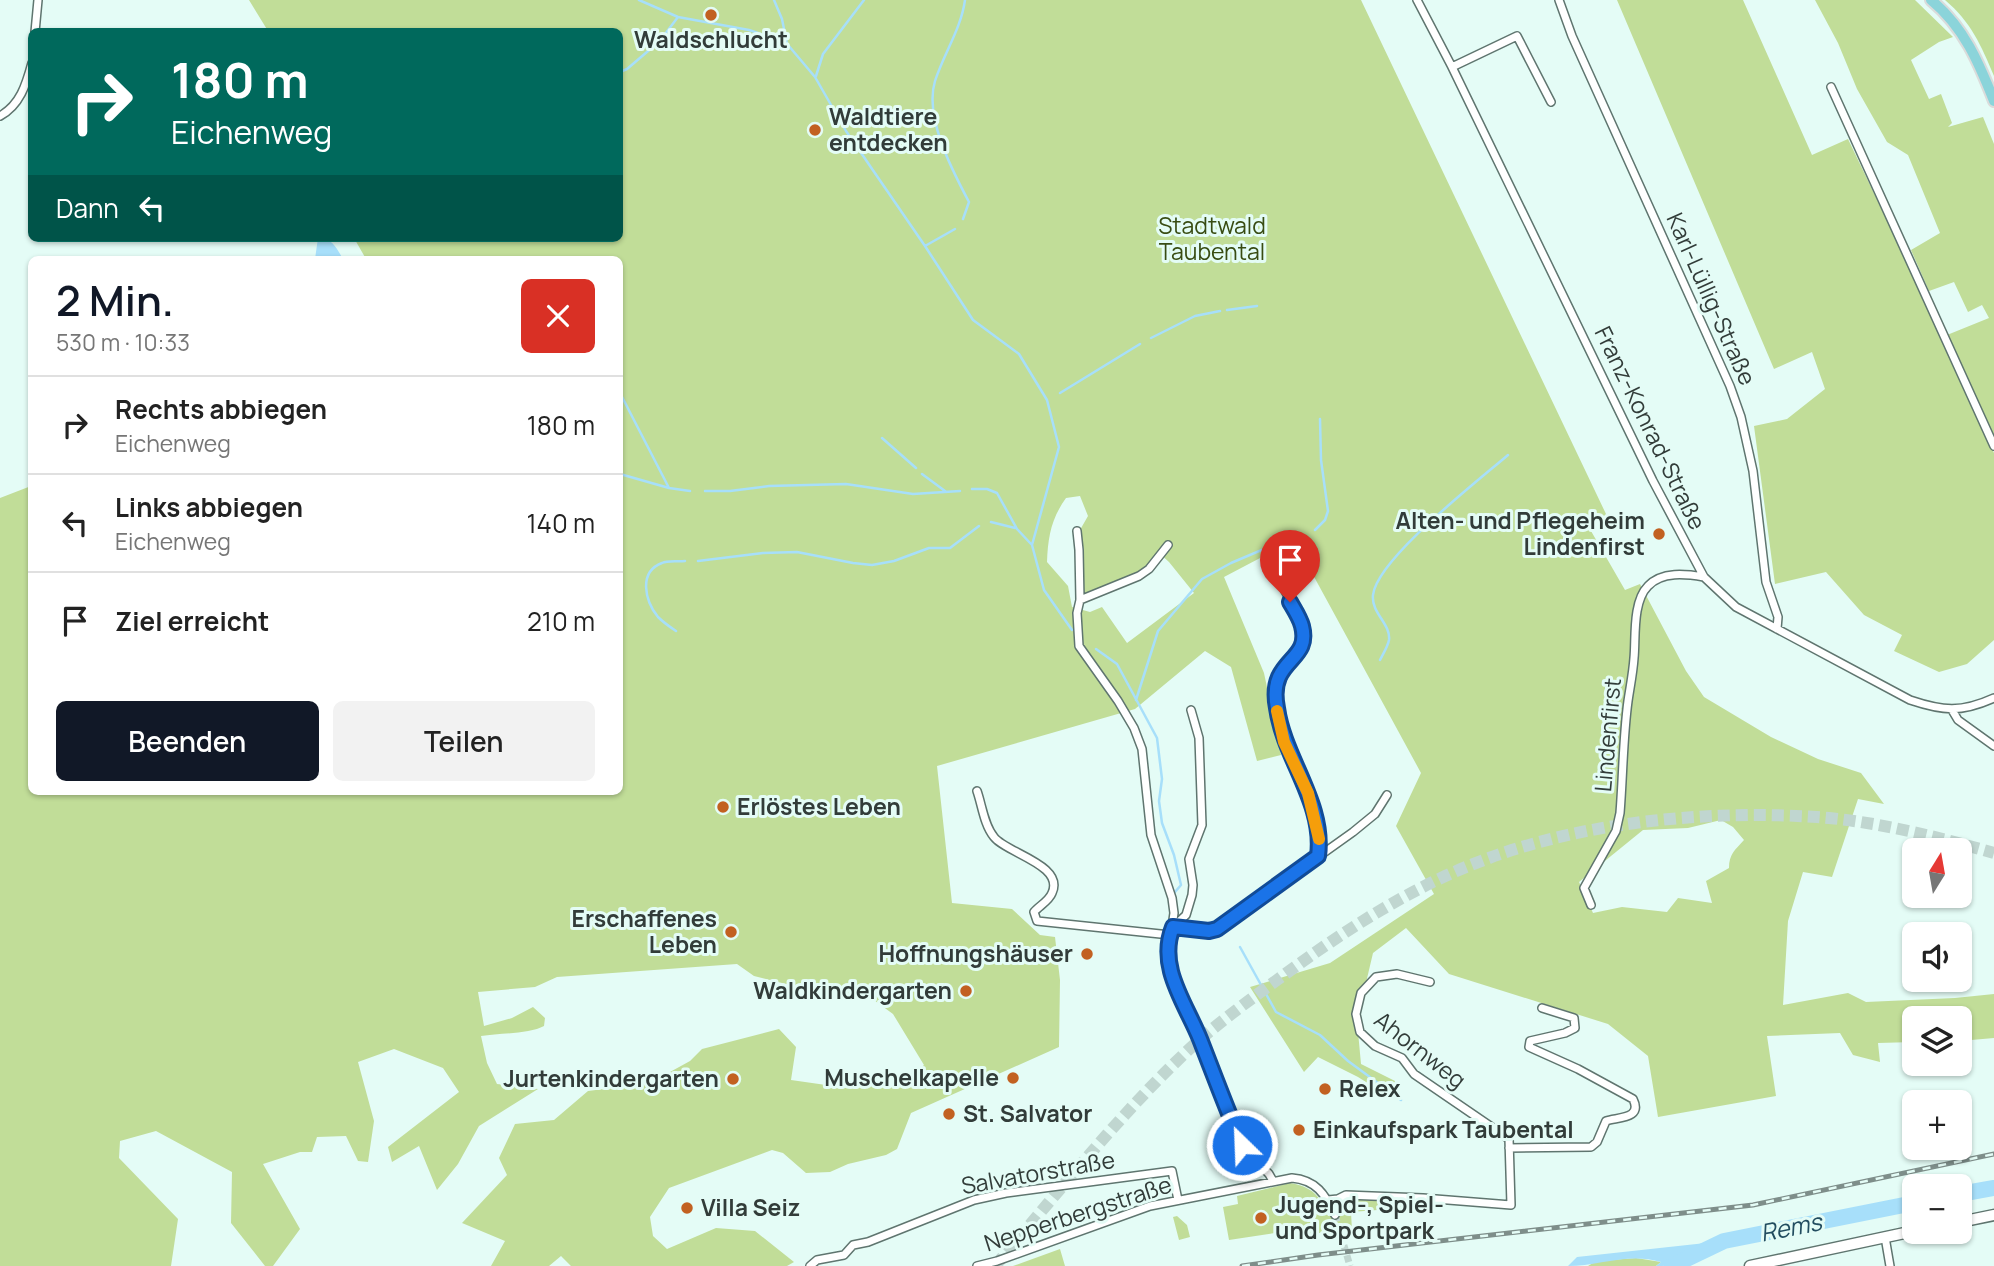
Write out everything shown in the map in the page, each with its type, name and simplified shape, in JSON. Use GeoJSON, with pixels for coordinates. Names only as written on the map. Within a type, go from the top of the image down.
{"type":"FeatureCollection","features":[{"type":"Feature","properties":{"kind":"main road"},"geometry":{"type":"LineString","coordinates":[[1931,0],[1952,19],[1970,46],[1994,101]]}},
{"type":"Feature","properties":{"kind":"main road"},"geometry":{"type":"LineString","coordinates":[[1972,1220],[1994,1215]]}},
{"type":"Feature","properties":{"kind":"main road"},"geometry":{"type":"LineString","coordinates":[[1750,1266],[1902,1233]]}},
{"type":"Feature","properties":{"kind":"street"},"geometry":{"type":"LineString","coordinates":[[35,28],[38,0]]}},
{"type":"Feature","properties":{"kind":"street","name":"Franz-Konrad-Straße"},"geometry":{"type":"LineString","coordinates":[[1417,0],[1703,577],[1736,607],[1910,700],[1932,708],[1952,710],[1975,706],[1994,698]]}},
{"type":"Feature","properties":{"kind":"street","name":"Karl-Lüllig-Straße"},"geometry":{"type":"LineString","coordinates":[[1559,0],[1572,36],[1734,396],[1753,471],[1766,582],[1778,617],[1777,629]]}},
{"type":"Feature","properties":{"kind":"street"},"geometry":{"type":"LineString","coordinates":[[1452,67],[1517,36],[1551,102]]}},
{"type":"Feature","properties":{"kind":"street"},"geometry":{"type":"LineString","coordinates":[[0,116],[14,107],[28,77]]}},
{"type":"Feature","properties":{"kind":"street"},"geometry":{"type":"LineString","coordinates":[[1831,87],[1994,446]]}},
{"type":"Feature","properties":{"kind":"street"},"geometry":{"type":"LineString","coordinates":[[1077,531],[1079,646],[1118,701],[1139,739],[1144,758],[1151,835],[1172,898],[1168,954],[1178,993],[1199,1037],[1242,1145],[1273,1181]]}},
{"type":"Feature","properties":{"kind":"street"},"geometry":{"type":"LineString","coordinates":[[1080,600],[1139,576],[1149,569],[1168,545]]}},
{"type":"Feature","properties":{"kind":"street"},"geometry":{"type":"LineString","coordinates":[[1266,558],[1301,624],[1303,636],[1300,652],[1279,677],[1277,708],[1284,742],[1308,793],[1320,842],[1318,856]]}},
{"type":"Feature","properties":{"kind":"street","name":"Lindenfirst"},"geometry":{"type":"LineString","coordinates":[[1591,905],[1584,888],[1616,831],[1620,813],[1636,624],[1642,594],[1652,582],[1683,574],[1703,577]]}},
{"type":"Feature","properties":{"kind":"street"},"geometry":{"type":"LineString","coordinates":[[1171,931],[1186,915],[1192,895],[1189,859],[1202,825],[1199,738],[1191,710]]}},
{"type":"Feature","properties":{"kind":"street"},"geometry":{"type":"LineString","coordinates":[[1952,710],[1958,720],[1994,746]]}},
{"type":"Feature","properties":{"kind":"street"},"geometry":{"type":"LineString","coordinates":[[977,791],[994,838],[1041,865],[1054,882],[1051,897],[1034,912],[1037,921],[1171,931],[1217,929],[1375,814],[1387,795]]}},
{"type":"Feature","properties":{"kind":"street","name":"Ahornweg"},"geometry":{"type":"LineString","coordinates":[[1430,982],[1396,974],[1376,977],[1361,993],[1356,1014],[1360,1032],[1375,1046],[1402,1058],[1414,1074],[1509,1139],[1509,1148]]}},
{"type":"Feature","properties":{"kind":"street"},"geometry":{"type":"LineString","coordinates":[[1335,1214],[1328,1200],[1346,1195],[1511,1205],[1509,1148],[1591,1147],[1597,1142],[1606,1121],[1630,1116],[1635,1112],[1633,1099],[1527,1045],[1530,1041],[1575,1028],[1574,1018],[1542,1008]]}},
{"type":"Feature","properties":{"kind":"street","name":"Salvatorstraße"},"geometry":{"type":"LineString","coordinates":[[810,1266],[817,1260],[844,1255],[853,1245],[868,1242],[974,1200],[1018,1191],[1172,1171],[1178,1200]]}},
{"type":"Feature","properties":{"kind":"street","name":"Nepperbergstraße"},"geometry":{"type":"LineString","coordinates":[[977,1266],[1129,1212],[1273,1181],[1305,1179],[1317,1185],[1328,1200]]}},
{"type":"Feature","properties":{"kind":"street"},"geometry":{"type":"LineString","coordinates":[[1885,1237],[1890,1266]]}},
{"type":"Feature","properties":{"kind":"green space","name":"Stadtwald Taubental"},"geometry":{"type":"Polygon","coordinates":[[[249,0],[1361,0],[1606,514],[1591,531],[1625,590],[1640,584],[1686,671],[1704,697],[1771,737],[1818,759],[1861,773],[1884,804],[1858,799],[1832,877],[1803,872],[1788,921],[1783,1005],[1848,993],[1866,1002],[1994,994],[1994,1038],[1972,1040],[1972,1006],[1902,1006],[1902,1042],[1878,1043],[1880,1062],[1853,1055],[1840,1033],[1767,1036],[1776,1096],[1658,1117],[1648,1056],[1608,1024],[1449,974],[1406,928],[1373,953],[1357,1021],[1361,1064],[1395,1081],[1393,1099],[1318,1057],[1304,1072],[1250,987],[1330,963],[1434,894],[1396,826],[1421,773],[1294,540],[1224,577],[1264,673],[1281,755],[1257,761],[1231,667],[1205,651],[1135,709],[937,766],[952,903],[1012,909],[1040,935],[1055,937],[1060,980],[1059,1047],[911,1113],[897,1149],[886,1155],[848,1164],[830,1172],[806,1173],[783,1153],[772,1150],[669,1188],[650,1217],[653,1236],[667,1249],[716,1228],[755,1231],[794,1262],[787,1266],[571,1266],[561,1256],[549,1266],[491,1266],[505,1241],[462,1223],[507,1175],[499,1158],[515,1124],[554,1120],[588,1091],[650,1083],[690,1061],[702,1049],[779,1029],[796,1047],[791,1080],[847,1088],[905,1082],[924,1065],[893,1014],[867,995],[818,992],[754,976],[737,964],[557,977],[535,987],[478,992],[484,1026],[512,1018],[533,1007],[545,1018],[544,1026],[538,1029],[481,1036],[487,1063],[497,1084],[538,1089],[479,1126],[458,1164],[437,1190],[419,1146],[392,1162],[388,1147],[459,1092],[443,1068],[394,1049],[358,1062],[374,1121],[368,1162],[358,1161],[346,1136],[317,1137],[312,1152],[300,1152],[263,1164],[300,1229],[273,1266],[265,1266],[231,1223],[232,1172],[156,1131],[120,1141],[119,1158],[178,1219],[171,1266],[0,1266],[0,498],[28,487],[28,795],[623,795],[623,256],[364,256],[356,242],[623,242],[623,28],[266,28],[249,0]],[[1080,496],[1066,498],[1049,536],[1047,562],[1068,586],[1072,607],[1090,612],[1102,607],[1127,643],[1194,593],[1158,552],[1139,575],[1083,599],[1084,552],[1080,530],[1088,516],[1080,496]],[[1721,820],[1688,828],[1643,830],[1579,882],[1593,913],[1622,907],[1667,912],[1678,898],[1712,903],[1706,881],[1729,868],[1731,856],[1744,840],[1733,827],[1721,820]]]}},
{"type":"Feature","properties":{"kind":"green space"},"geometry":{"type":"Polygon","coordinates":[[[1617,0],[1743,0],[1812,155],[1848,139],[1994,453],[1994,640],[1967,664],[1939,672],[1894,651],[1902,635],[1864,615],[1826,572],[1775,584],[1754,426],[1787,419],[1825,389],[1812,352],[1774,369],[1617,0]]]}},
{"type":"Feature","properties":{"kind":"green space"},"geometry":{"type":"Polygon","coordinates":[[[1815,0],[1915,0],[1953,37],[1939,42],[1911,60],[1929,99],[1941,94],[1952,123],[1948,127],[1983,117],[1994,144],[1994,438],[1947,335],[1989,318],[1982,305],[1968,312],[1954,282],[1929,291],[1911,250],[1940,233],[1908,155],[1887,142],[1857,89],[1838,43],[1815,0]]]}},
{"type":"Feature","properties":{"kind":"green space"},"geometry":{"type":"Polygon","coordinates":[[[1945,0],[1994,0],[1994,76],[1974,35],[1962,17],[1945,0]]]}},
{"type":"Feature","properties":{"kind":"green space"},"geometry":{"type":"Polygon","coordinates":[[[1290,1183],[1305,1187],[1315,1194],[1328,1216],[1344,1211],[1348,1202],[1353,1200],[1419,1200],[1417,1207],[1351,1212],[1352,1231],[1302,1234],[1301,1229],[1229,1240],[1223,1207],[1238,1204],[1237,1196],[1290,1183]]]}},
{"type":"Feature","properties":{"kind":"green space"},"geometry":{"type":"Polygon","coordinates":[[[1177,1216],[1187,1225],[1190,1237],[1179,1240],[1173,1217],[1177,1216]]]}},
{"type":"Feature","properties":{"kind":"green space"},"geometry":{"type":"Polygon","coordinates":[[[1060,1249],[1065,1266],[1013,1266],[1060,1249]]]}},
{"type":"Feature","properties":{"kind":"green space"},"geometry":{"type":"Polygon","coordinates":[[[1636,1258],[1661,1262],[1656,1266],[1588,1266],[1596,1261],[1636,1258]]]}},
{"type":"Feature","properties":{"kind":"water"},"geometry":{"type":"Polygon","coordinates":[[[317,242],[331,242],[341,256],[315,256],[317,242]]]}},
{"type":"Feature","properties":{"kind":"water","name":"Rems"},"geometry":{"type":"Polygon","coordinates":[[[1724,1241],[1699,1257],[1676,1265],[1656,1266],[1661,1262],[1637,1258],[1568,1266],[1577,1257],[1724,1241]]]}},
{"type":"Feature","properties":{"kind":"waterway"},"geometry":{"type":"LineString","coordinates":[[639,0],[678,17],[749,30],[788,45],[815,77],[846,131],[973,320],[1019,354],[1047,400],[1059,447],[1032,545],[1044,590],[1072,630]]}},
{"type":"Feature","properties":{"kind":"waterway"},"geometry":{"type":"LineString","coordinates":[[774,0],[782,19],[787,44]]}},
{"type":"Feature","properties":{"kind":"waterway"},"geometry":{"type":"LineString","coordinates":[[816,76],[823,54],[864,0]]}},
{"type":"Feature","properties":{"kind":"waterway"},"geometry":{"type":"LineString","coordinates":[[963,219],[969,202],[936,127],[933,95],[935,81],[960,21],[965,0]]}},
{"type":"Feature","properties":{"kind":"waterway"},"geometry":{"type":"LineString","coordinates":[[662,38],[678,17]]}},
{"type":"Feature","properties":{"kind":"waterway"},"geometry":{"type":"LineString","coordinates":[[623,71],[654,46]]}},
{"type":"Feature","properties":{"kind":"waterway"},"geometry":{"type":"LineString","coordinates":[[925,246],[955,229]]}},
{"type":"Feature","properties":{"kind":"waterway"},"geometry":{"type":"LineString","coordinates":[[1227,310],[1257,306]]}},
{"type":"Feature","properties":{"kind":"waterway"},"geometry":{"type":"LineString","coordinates":[[1151,338],[1195,316],[1220,311]]}},
{"type":"Feature","properties":{"kind":"waterway"},"geometry":{"type":"LineString","coordinates":[[1060,393],[1140,344]]}},
{"type":"Feature","properties":{"kind":"waterway"},"geometry":{"type":"LineString","coordinates":[[623,399],[669,488]]}},
{"type":"Feature","properties":{"kind":"waterway"},"geometry":{"type":"LineString","coordinates":[[1315,530],[1325,520],[1328,511],[1321,460],[1320,419]]}},
{"type":"Feature","properties":{"kind":"waterway"},"geometry":{"type":"LineString","coordinates":[[882,438],[916,468]]}},
{"type":"Feature","properties":{"kind":"waterway"},"geometry":{"type":"LineString","coordinates":[[1380,660],[1387,647],[1389,634],[1373,601],[1379,580],[1410,541],[1508,455]]}},
{"type":"Feature","properties":{"kind":"waterway"},"geometry":{"type":"LineString","coordinates":[[922,474],[945,491]]}},
{"type":"Feature","properties":{"kind":"waterway"},"geometry":{"type":"LineString","coordinates":[[623,475],[690,491]]}},
{"type":"Feature","properties":{"kind":"waterway"},"geometry":{"type":"LineString","coordinates":[[705,491],[846,484],[913,494],[960,491]]}},
{"type":"Feature","properties":{"kind":"waterway"},"geometry":{"type":"LineString","coordinates":[[972,489],[987,489],[997,493],[1017,529],[1031,544]]}},
{"type":"Feature","properties":{"kind":"waterway"},"geometry":{"type":"LineString","coordinates":[[991,522],[1015,528]]}},
{"type":"Feature","properties":{"kind":"waterway"},"geometry":{"type":"LineString","coordinates":[[698,561],[797,552],[872,565],[894,561],[929,548],[950,548],[979,526]]}},
{"type":"Feature","properties":{"kind":"waterway"},"geometry":{"type":"LineString","coordinates":[[1136,700],[1158,631],[1202,579],[1231,563],[1297,535]]}},
{"type":"Feature","properties":{"kind":"waterway"},"geometry":{"type":"LineString","coordinates":[[676,631],[653,610],[646,587],[649,573],[654,567],[667,562],[685,561]]}},
{"type":"Feature","properties":{"kind":"waterway"},"geometry":{"type":"LineString","coordinates":[[1096,649],[1117,664],[1157,738],[1162,779],[1159,801],[1162,823],[1181,885],[1175,892]]}},
{"type":"Feature","properties":{"kind":"waterway"},"geometry":{"type":"LineString","coordinates":[[1240,947],[1276,1012],[1320,1035],[1348,1061],[1401,1100]]}},
{"type":"Feature","properties":{"kind":"waterway","name":"Rems"},"geometry":{"type":"LineString","coordinates":[[1972,1192],[1994,1188]]}},
{"type":"Feature","properties":{"kind":"waterway","name":"Rems"},"geometry":{"type":"LineString","coordinates":[[1672,1266],[1724,1241],[1902,1205]]}},
{"type":"Feature","properties":{"kind":"tunnel"},"geometry":{"type":"LineString","coordinates":[[995,1266],[1132,1107],[1204,1036],[1352,928],[1405,896],[1460,869],[1528,845],[1568,835],[1651,821],[1735,815],[1817,817],[1861,822],[1994,853]]}},
{"type":"Feature","properties":{"kind":"tunnel"},"geometry":{"type":"LineString","coordinates":[[1335,1215],[1350,1266]]}},
{"type":"Feature","properties":{"kind":"railway"},"geometry":{"type":"LineString","coordinates":[[1242,1266],[1753,1205],[1994,1154]]}},
{"type":"Feature","properties":{"kind":"slow traffic"},"geometry":{"type":"LineString","coordinates":[[1277,711],[1284,742],[1308,793],[1319,839]]}},
{"type":"Feature","properties":{"kind":"place","name":"Waldschlucht"},"geometry":{"type":"Point","coordinates":[711,15]}},
{"type":"Feature","properties":{"kind":"place","name":"Waldtiere entdecken"},"geometry":{"type":"Point","coordinates":[815,130]}},
{"type":"Feature","properties":{"kind":"place","name":"Alten- und Pflegeheim Lindenfirst"},"geometry":{"type":"Point","coordinates":[1659,534]}},
{"type":"Feature","properties":{"kind":"place","name":"Erlöstes Leben"},"geometry":{"type":"Point","coordinates":[723,807]}},
{"type":"Feature","properties":{"kind":"place","name":"Erschaffenes Leben"},"geometry":{"type":"Point","coordinates":[731,932]}},
{"type":"Feature","properties":{"kind":"place","name":"Hoffnungshäuser"},"geometry":{"type":"Point","coordinates":[1087,954]}},
{"type":"Feature","properties":{"kind":"place","name":"Waldkindergarten"},"geometry":{"type":"Point","coordinates":[966,991]}},
{"type":"Feature","properties":{"kind":"place","name":"Muschelkapelle"},"geometry":{"type":"Point","coordinates":[1013,1078]}},
{"type":"Feature","properties":{"kind":"place","name":"Jurtenkindergarten"},"geometry":{"type":"Point","coordinates":[733,1079]}},
{"type":"Feature","properties":{"kind":"place","name":"Relex"},"geometry":{"type":"Point","coordinates":[1325,1089]}},
{"type":"Feature","properties":{"kind":"place","name":"St. Salvator"},"geometry":{"type":"Point","coordinates":[949,1114]}},
{"type":"Feature","properties":{"kind":"place","name":"Einkaufspark Taubental"},"geometry":{"type":"Point","coordinates":[1299,1130]}},
{"type":"Feature","properties":{"kind":"place","name":"Villa Seiz"},"geometry":{"type":"Point","coordinates":[687,1208]}},
{"type":"Feature","properties":{"kind":"place","name":"Jugend-, Spiel- und Sportpark"},"geometry":{"type":"Point","coordinates":[1261,1218]}},
{"type":"Feature","properties":{"kind":"route"},"geometry":{"type":"LineString","coordinates":[[1242,1145],[1199,1037],[1178,993],[1168,954],[1173,927],[1209,931],[1217,929],[1318,856],[1320,842],[1308,793],[1284,742],[1277,708],[1279,677],[1300,652],[1303,636],[1301,624],[1290,602]]}}]}
